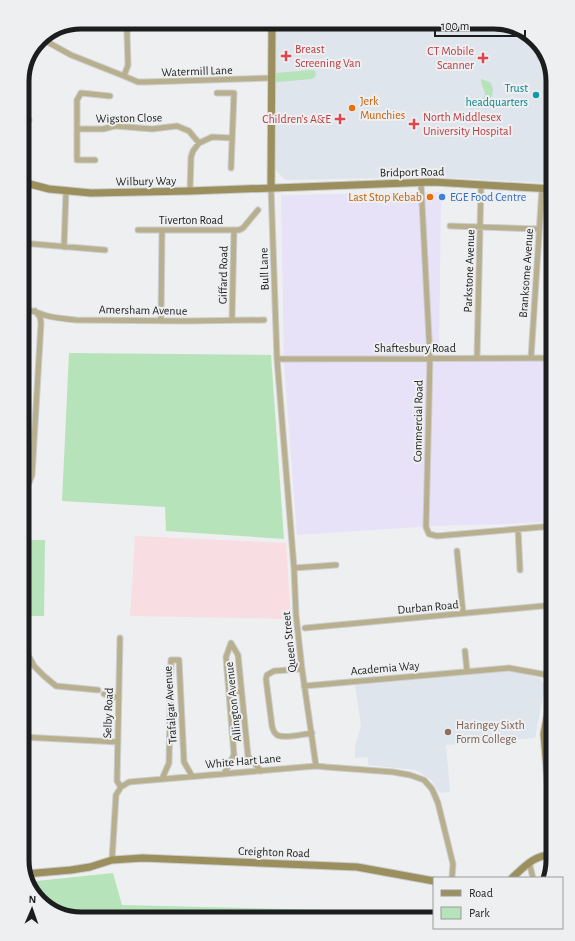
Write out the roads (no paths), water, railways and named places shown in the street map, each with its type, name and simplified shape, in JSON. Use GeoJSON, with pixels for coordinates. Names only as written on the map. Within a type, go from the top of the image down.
{"type":"FeatureCollection","features":[{"type":"Feature","properties":{"kind":"street"},"geometry":{"type":"LineString","coordinates":[[124,76],[128,65],[128,29]]}},
{"type":"Feature","properties":{"kind":"street","name":"Bull Lane"},"geometry":{"type":"LineString","coordinates":[[272,29],[271,188],[277,359],[290,514]]}},
{"type":"Feature","properties":{"kind":"street","name":"Watermill Lane"},"geometry":{"type":"LineString","coordinates":[[47,42],[71,55],[138,82],[272,78]]}},
{"type":"Feature","properties":{"kind":"street","name":"Wigston Close"},"geometry":{"type":"LineString","coordinates":[[95,160],[77,160],[77,100],[81,93],[110,96]]}},
{"type":"Feature","properties":{"kind":"street"},"geometry":{"type":"LineString","coordinates":[[217,93],[234,93],[231,168]]}},
{"type":"Feature","properties":{"kind":"street","name":"Wigston Close"},"geometry":{"type":"LineString","coordinates":[[77,129],[103,129],[115,126],[152,129],[177,126],[189,131],[199,143]]}},
{"type":"Feature","properties":{"kind":"street"},"geometry":{"type":"LineString","coordinates":[[190,191],[191,157],[193,151],[199,143],[212,137],[232,138]]}},
{"type":"Feature","properties":{"kind":"street","name":"Bridport Road"},"geometry":{"type":"LineString","coordinates":[[271,188],[421,182],[546,188]]}},
{"type":"Feature","properties":{"kind":"street","name":"Commercial Road"},"geometry":{"type":"LineString","coordinates":[[421,182],[430,358],[426,527],[429,534],[437,536],[546,527]]}},
{"type":"Feature","properties":{"kind":"street","name":"Wilbury Way"},"geometry":{"type":"LineString","coordinates":[[29,184],[49,189],[91,193],[271,188]]}},
{"type":"Feature","properties":{"kind":"street","name":"Parkstone Avenue"},"geometry":{"type":"LineString","coordinates":[[477,358],[481,185]]}},
{"type":"Feature","properties":{"kind":"street","name":"Branksome Avenue"},"geometry":{"type":"LineString","coordinates":[[531,358],[538,229],[542,188]]}},
{"type":"Feature","properties":{"kind":"street"},"geometry":{"type":"LineString","coordinates":[[64,247],[66,191]]}},
{"type":"Feature","properties":{"kind":"street","name":"Tiverton Road"},"geometry":{"type":"LineString","coordinates":[[233,243],[237,234],[258,210]]}},
{"type":"Feature","properties":{"kind":"street"},"geometry":{"type":"LineString","coordinates":[[450,226],[538,229]]}},
{"type":"Feature","properties":{"kind":"street","name":"Tiverton Road"},"geometry":{"type":"LineString","coordinates":[[138,230],[234,230],[243,228]]}},
{"type":"Feature","properties":{"kind":"street"},"geometry":{"type":"LineString","coordinates":[[161,320],[162,230]]}},
{"type":"Feature","properties":{"kind":"street","name":"Giffard Road"},"geometry":{"type":"LineString","coordinates":[[232,320],[234,230]]}},
{"type":"Feature","properties":{"kind":"street"},"geometry":{"type":"LineString","coordinates":[[29,244],[105,250]]}},
{"type":"Feature","properties":{"kind":"street","name":"Amersham Avenue"},"geometry":{"type":"LineString","coordinates":[[29,310],[44,315],[76,320],[264,320]]}},
{"type":"Feature","properties":{"kind":"street"},"geometry":{"type":"LineString","coordinates":[[29,483],[32,475],[41,324],[40,317],[35,311]]}},
{"type":"Feature","properties":{"kind":"street"},"geometry":{"type":"LineString","coordinates":[[41,324],[44,318],[54,317]]}},
{"type":"Feature","properties":{"kind":"street","name":"Shaftesbury Road"},"geometry":{"type":"LineString","coordinates":[[277,359],[546,358]]}},
{"type":"Feature","properties":{"kind":"street","name":"Queen Street"},"geometry":{"type":"LineString","coordinates":[[290,514],[296,615],[304,686],[316,766]]}},
{"type":"Feature","properties":{"kind":"street"},"geometry":{"type":"LineString","coordinates":[[518,529],[520,570]]}},
{"type":"Feature","properties":{"kind":"street"},"geometry":{"type":"LineString","coordinates":[[457,551],[463,614]]}},
{"type":"Feature","properties":{"kind":"street"},"geometry":{"type":"LineString","coordinates":[[294,568],[336,565]]}},
{"type":"Feature","properties":{"kind":"street","name":"Durban Road"},"geometry":{"type":"LineString","coordinates":[[305,628],[546,606]]}},
{"type":"Feature","properties":{"kind":"street","name":"Selby Road"},"geometry":{"type":"LineString","coordinates":[[120,638],[117,781],[121,787]]}},
{"type":"Feature","properties":{"kind":"street","name":"Allington Avenue"},"geometry":{"type":"LineString","coordinates":[[224,774],[234,755],[226,657],[231,643],[238,655],[248,756],[261,771]]}},
{"type":"Feature","properties":{"kind":"street"},"geometry":{"type":"LineString","coordinates":[[465,651],[467,671]]}},
{"type":"Feature","properties":{"kind":"street"},"geometry":{"type":"LineString","coordinates":[[29,657],[34,666],[56,686],[98,690]]}},
{"type":"Feature","properties":{"kind":"street","name":"Trafalgar Avenue"},"geometry":{"type":"LineString","coordinates":[[162,779],[169,763],[171,660],[179,660],[184,762],[192,776]]}},
{"type":"Feature","properties":{"kind":"street","name":"Academia Way"},"geometry":{"type":"LineString","coordinates":[[304,686],[509,668],[546,675]]}},
{"type":"Feature","properties":{"kind":"street"},"geometry":{"type":"LineString","coordinates":[[302,669],[274,671],[267,675],[266,679],[272,726],[273,732],[277,735],[284,736],[312,733]]}},
{"type":"Feature","properties":{"kind":"street"},"geometry":{"type":"LineString","coordinates":[[229,693],[241,691]]}},
{"type":"Feature","properties":{"kind":"street"},"geometry":{"type":"LineString","coordinates":[[171,693],[180,693]]}},
{"type":"Feature","properties":{"kind":"street"},"geometry":{"type":"LineString","coordinates":[[104,694],[112,697],[119,697]]}},
{"type":"Feature","properties":{"kind":"street"},"geometry":{"type":"LineString","coordinates":[[546,723],[544,734],[546,758]]}},
{"type":"Feature","properties":{"kind":"street"},"geometry":{"type":"LineString","coordinates":[[29,737],[118,742]]}},
{"type":"Feature","properties":{"kind":"street","name":"White Hart Lane"},"geometry":{"type":"LineString","coordinates":[[121,787],[129,782],[316,766],[393,772],[410,775],[424,780],[432,789],[438,803],[453,864],[452,877]]}},
{"type":"Feature","properties":{"kind":"street"},"geometry":{"type":"LineString","coordinates":[[31,873],[90,867],[112,860],[116,795],[121,787]]}},
{"type":"Feature","properties":{"kind":"street"},"geometry":{"type":"LineString","coordinates":[[513,877],[530,862],[541,856],[546,856]]}},
{"type":"Feature","properties":{"kind":"street","name":"Creighton Road"},"geometry":{"type":"LineString","coordinates":[[112,860],[143,858],[318,865],[363,868],[433,881]]}},
{"type":"Feature","properties":{"kind":"street"},"geometry":{"type":"LineString","coordinates":[[530,862],[533,877]]}},
{"type":"Feature","properties":{"kind":"place","name":"Breast Screening Van"},"geometry":{"type":"Point","coordinates":[286,56]}},
{"type":"Feature","properties":{"kind":"place","name":"CT Mobile Scanner"},"geometry":{"type":"Point","coordinates":[483,58]}},
{"type":"Feature","properties":{"kind":"place","name":"Trust headquarters"},"geometry":{"type":"Point","coordinates":[536,95]}},
{"type":"Feature","properties":{"kind":"place","name":"Jerk Munchies"},"geometry":{"type":"Point","coordinates":[352,108]}},
{"type":"Feature","properties":{"kind":"place","name":"Children's A&E"},"geometry":{"type":"Point","coordinates":[340,119]}},
{"type":"Feature","properties":{"kind":"place","name":"North Middlesex University Hospital"},"geometry":{"type":"Point","coordinates":[414,124]}},
{"type":"Feature","properties":{"kind":"place","name":"Last Stop Kebab"},"geometry":{"type":"Point","coordinates":[430,197]}},
{"type":"Feature","properties":{"kind":"place","name":"EGE Food Centre"},"geometry":{"type":"Point","coordinates":[442,197]}},
{"type":"Feature","properties":{"kind":"place","name":"Haringey Sixth Form College"},"geometry":{"type":"Point","coordinates":[448,732]}}]}
